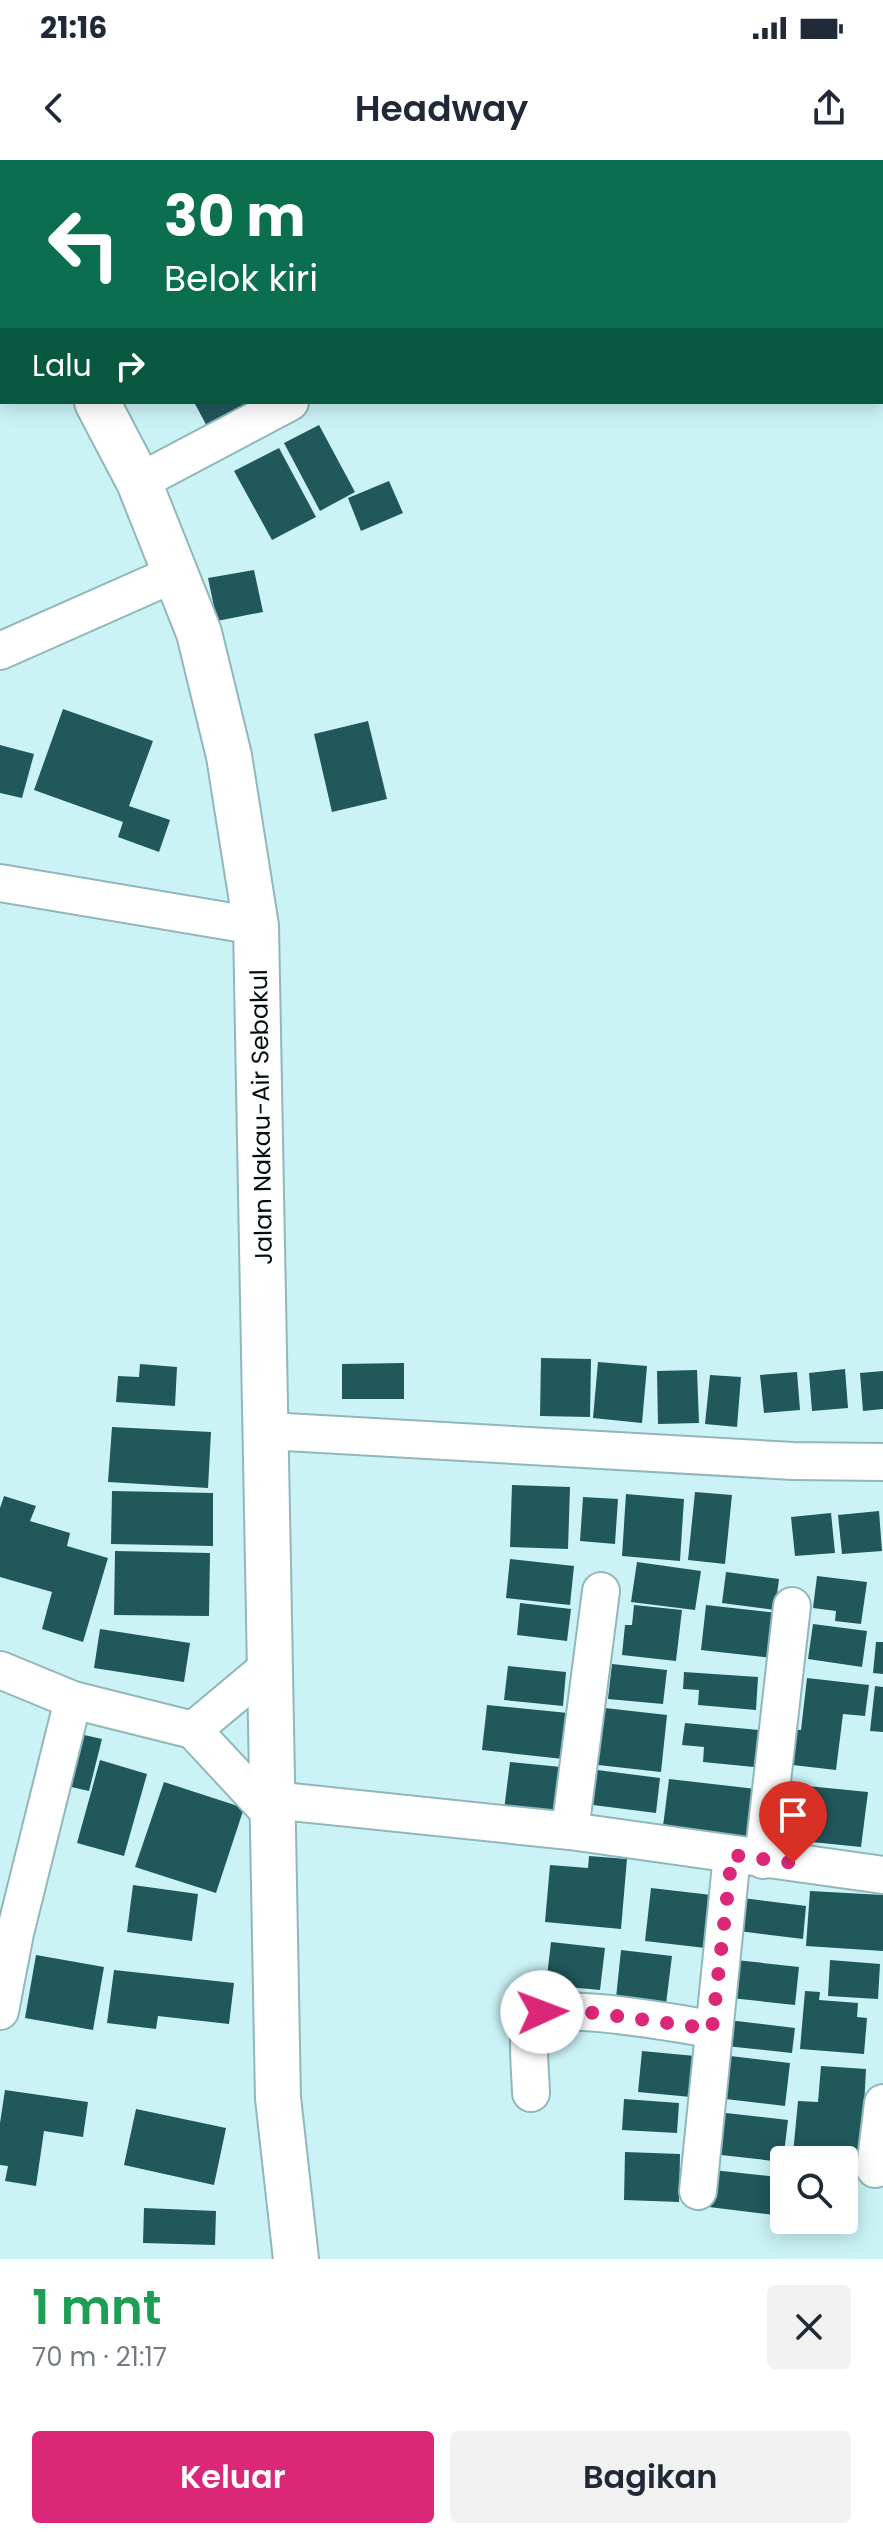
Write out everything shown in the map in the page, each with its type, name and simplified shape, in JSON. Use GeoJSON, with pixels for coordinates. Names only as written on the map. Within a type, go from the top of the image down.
{"type":"FeatureCollection","features":[{"type":"Feature","properties":{"kind":"highway","name":"Jalan Nakau-Air Sebakul"},"geometry":{"type":"LineString","coordinates":[[98,404],[139,482],[199,633],[229,756],[256,926],[268,1431],[272,1860],[278,2098],[296,2259]]}},
{"type":"Feature","properties":{"kind":"street"},"geometry":{"type":"LineString","coordinates":[[139,482],[286,404]]}},
{"type":"Feature","properties":{"kind":"street"},"geometry":{"type":"LineString","coordinates":[[0,651],[176,573]]}},
{"type":"Feature","properties":{"kind":"street"},"geometry":{"type":"LineString","coordinates":[[0,883],[256,926]]}},
{"type":"Feature","properties":{"kind":"street"},"geometry":{"type":"LineString","coordinates":[[268,1431],[793,1461],[883,1462]]}},
{"type":"Feature","properties":{"kind":"street"},"geometry":{"type":"LineString","coordinates":[[570,1831],[601,1591]]}},
{"type":"Feature","properties":{"kind":"street"},"geometry":{"type":"LineString","coordinates":[[698,2191],[712,2029],[747,1857],[792,1606]]}},
{"type":"Feature","properties":{"kind":"street"},"geometry":{"type":"LineString","coordinates":[[193,1730],[272,1664]]}},
{"type":"Feature","properties":{"kind":"street"},"geometry":{"type":"LineString","coordinates":[[0,1670],[73,1700],[193,1730],[272,1808],[570,1831],[883,1875]]}},
{"type":"Feature","properties":{"kind":"street"},"geometry":{"type":"LineString","coordinates":[[0,2011],[7,1930],[73,1700]]}},
{"type":"Feature","properties":{"kind":"street"},"geometry":{"type":"LineString","coordinates":[[531,2093],[530,2028],[542,2012],[572,2010],[712,2029]]}},
{"type":"Feature","properties":{"kind":"street"},"geometry":{"type":"LineString","coordinates":[[875,2169],[883,2103]]}},
{"type":"Feature","properties":{"kind":"building"},"geometry":{"type":"Polygon","coordinates":[[[195,404],[263,404],[210,432],[195,404]]]}},
{"type":"Feature","properties":{"kind":"building"},"geometry":{"type":"Polygon","coordinates":[[[319,425],[355,492],[320,511],[284,443],[319,425]]]}},
{"type":"Feature","properties":{"kind":"building"},"geometry":{"type":"Polygon","coordinates":[[[279,448],[316,517],[272,540],[234,471],[279,448]]]}},
{"type":"Feature","properties":{"kind":"building"},"geometry":{"type":"Polygon","coordinates":[[[389,481],[403,513],[361,531],[348,498],[389,481]]]}},
{"type":"Feature","properties":{"kind":"building"},"geometry":{"type":"Polygon","coordinates":[[[254,570],[263,612],[217,621],[208,578],[254,570]]]}},
{"type":"Feature","properties":{"kind":"building"},"geometry":{"type":"Polygon","coordinates":[[[63,709],[153,741],[129,806],[170,820],[159,852],[118,837],[123,822],[34,790],[63,709]]]}},
{"type":"Feature","properties":{"kind":"building"},"geometry":{"type":"Polygon","coordinates":[[[368,721],[387,799],[332,812],[314,734],[368,721]]]}},
{"type":"Feature","properties":{"kind":"building"},"geometry":{"type":"Polygon","coordinates":[[[0,745],[34,754],[22,798],[0,793],[0,745]]]}},
{"type":"Feature","properties":{"kind":"building"},"geometry":{"type":"Polygon","coordinates":[[[541,1358],[591,1359],[590,1417],[540,1416],[541,1358]]]}},
{"type":"Feature","properties":{"kind":"building"},"geometry":{"type":"Polygon","coordinates":[[[598,1362],[647,1366],[642,1423],[593,1418],[598,1362]]]}},
{"type":"Feature","properties":{"kind":"building"},"geometry":{"type":"Polygon","coordinates":[[[404,1363],[404,1399],[342,1399],[342,1364],[404,1363]]]}},
{"type":"Feature","properties":{"kind":"building"},"geometry":{"type":"Polygon","coordinates":[[[140,1364],[177,1367],[175,1406],[116,1402],[118,1376],[139,1377],[140,1364]]]}},
{"type":"Feature","properties":{"kind":"building"},"geometry":{"type":"Polygon","coordinates":[[[845,1369],[848,1408],[812,1411],[809,1373],[845,1369]]]}},
{"type":"Feature","properties":{"kind":"building"},"geometry":{"type":"Polygon","coordinates":[[[697,1370],[699,1423],[658,1424],[657,1371],[697,1370]]]}},
{"type":"Feature","properties":{"kind":"building"},"geometry":{"type":"Polygon","coordinates":[[[883,1371],[883,1409],[863,1411],[860,1373],[883,1371]]]}},
{"type":"Feature","properties":{"kind":"building"},"geometry":{"type":"Polygon","coordinates":[[[797,1372],[800,1410],[764,1413],[760,1375],[797,1372]]]}},
{"type":"Feature","properties":{"kind":"building"},"geometry":{"type":"Polygon","coordinates":[[[710,1375],[741,1377],[737,1427],[705,1424],[710,1375]]]}},
{"type":"Feature","properties":{"kind":"building"},"geometry":{"type":"Polygon","coordinates":[[[112,1427],[211,1432],[208,1488],[108,1482],[112,1427]]]}},
{"type":"Feature","properties":{"kind":"building"},"geometry":{"type":"Polygon","coordinates":[[[512,1485],[570,1487],[568,1549],[510,1547],[512,1485]]]}},
{"type":"Feature","properties":{"kind":"building"},"geometry":{"type":"Polygon","coordinates":[[[112,1491],[213,1493],[213,1546],[111,1544],[112,1491]]]}},
{"type":"Feature","properties":{"kind":"building"},"geometry":{"type":"Polygon","coordinates":[[[695,1492],[732,1495],[725,1564],[688,1560],[695,1492]]]}},
{"type":"Feature","properties":{"kind":"building"},"geometry":{"type":"Polygon","coordinates":[[[626,1494],[684,1499],[680,1561],[622,1556],[626,1494]]]}},
{"type":"Feature","properties":{"kind":"building"},"geometry":{"type":"Polygon","coordinates":[[[4,1496],[36,1506],[30,1521],[70,1533],[67,1546],[108,1558],[83,1642],[42,1629],[52,1592],[0,1577],[0,1508],[4,1496]]]}},
{"type":"Feature","properties":{"kind":"building"},"geometry":{"type":"Polygon","coordinates":[[[583,1497],[618,1499],[615,1544],[580,1541],[583,1497]]]}},
{"type":"Feature","properties":{"kind":"building"},"geometry":{"type":"Polygon","coordinates":[[[879,1511],[882,1551],[842,1554],[838,1515],[879,1511]]]}},
{"type":"Feature","properties":{"kind":"building"},"geometry":{"type":"Polygon","coordinates":[[[831,1513],[835,1553],[795,1556],[791,1517],[831,1513]]]}},
{"type":"Feature","properties":{"kind":"building"},"geometry":{"type":"Polygon","coordinates":[[[115,1551],[210,1553],[209,1616],[114,1615],[115,1551]]]}},
{"type":"Feature","properties":{"kind":"building"},"geometry":{"type":"Polygon","coordinates":[[[510,1559],[574,1566],[570,1605],[506,1598],[510,1559]]]}},
{"type":"Feature","properties":{"kind":"building"},"geometry":{"type":"Polygon","coordinates":[[[637,1562],[701,1571],[695,1610],[631,1602],[637,1562]]]}},
{"type":"Feature","properties":{"kind":"building"},"geometry":{"type":"Polygon","coordinates":[[[726,1572],[779,1579],[775,1610],[722,1603],[726,1572]]]}},
{"type":"Feature","properties":{"kind":"building"},"geometry":{"type":"Polygon","coordinates":[[[817,1576],[867,1582],[861,1624],[835,1621],[836,1611],[813,1608],[817,1576]]]}},
{"type":"Feature","properties":{"kind":"building"},"geometry":{"type":"Polygon","coordinates":[[[520,1603],[571,1609],[567,1641],[517,1635],[520,1603]]]}},
{"type":"Feature","properties":{"kind":"building"},"geometry":{"type":"Polygon","coordinates":[[[634,1605],[682,1610],[676,1661],[622,1655],[625,1625],[632,1625],[634,1605]]]}},
{"type":"Feature","properties":{"kind":"building"},"geometry":{"type":"Polygon","coordinates":[[[706,1605],[777,1613],[772,1658],[701,1650],[706,1605]]]}},
{"type":"Feature","properties":{"kind":"building"},"geometry":{"type":"Polygon","coordinates":[[[813,1624],[867,1631],[862,1667],[808,1659],[813,1624]]]}},
{"type":"Feature","properties":{"kind":"building"},"geometry":{"type":"Polygon","coordinates":[[[100,1629],[190,1643],[184,1682],[94,1668],[100,1629]]]}},
{"type":"Feature","properties":{"kind":"building"},"geometry":{"type":"Polygon","coordinates":[[[876,1642],[883,1642],[883,1674],[873,1673],[876,1642]]]}},
{"type":"Feature","properties":{"kind":"building"},"geometry":{"type":"Polygon","coordinates":[[[612,1664],[667,1670],[663,1704],[608,1699],[612,1664]]]}},
{"type":"Feature","properties":{"kind":"building"},"geometry":{"type":"Polygon","coordinates":[[[508,1666],[566,1672],[563,1706],[504,1700],[508,1666]]]}},
{"type":"Feature","properties":{"kind":"building"},"geometry":{"type":"Polygon","coordinates":[[[684,1672],[758,1677],[756,1710],[698,1705],[699,1690],[683,1689],[684,1672]]]}},
{"type":"Feature","properties":{"kind":"building"},"geometry":{"type":"Polygon","coordinates":[[[807,1678],[869,1685],[865,1716],[843,1714],[836,1770],[784,1764],[788,1729],[801,1730],[807,1678]]]}},
{"type":"Feature","properties":{"kind":"building"},"geometry":{"type":"Polygon","coordinates":[[[875,1686],[883,1687],[883,1732],[870,1731],[875,1686]]]}},
{"type":"Feature","properties":{"kind":"building"},"geometry":{"type":"Polygon","coordinates":[[[487,1705],[568,1713],[563,1759],[482,1750],[487,1705]]]}},
{"type":"Feature","properties":{"kind":"building"},"geometry":{"type":"Polygon","coordinates":[[[596,1707],[667,1715],[661,1772],[589,1764],[596,1707]]]}},
{"type":"Feature","properties":{"kind":"building"},"geometry":{"type":"Polygon","coordinates":[[[685,1723],[768,1731],[764,1768],[703,1762],[704,1747],[682,1745],[685,1723]]]}},
{"type":"Feature","properties":{"kind":"building"},"geometry":{"type":"Polygon","coordinates":[[[80,1734],[102,1739],[89,1791],[67,1786],[80,1734]]]}},
{"type":"Feature","properties":{"kind":"building"},"geometry":{"type":"Polygon","coordinates":[[[100,1760],[147,1774],[124,1856],[77,1843],[100,1760]]]}},
{"type":"Feature","properties":{"kind":"building"},"geometry":{"type":"Polygon","coordinates":[[[510,1762],[561,1767],[555,1815],[504,1810],[510,1762]]]}},
{"type":"Feature","properties":{"kind":"building"},"geometry":{"type":"Polygon","coordinates":[[[597,1770],[660,1778],[656,1813],[593,1805],[597,1770]]]}},
{"type":"Feature","properties":{"kind":"building"},"geometry":{"type":"Polygon","coordinates":[[[669,1779],[756,1789],[750,1844],[662,1834],[669,1779]]]}},
{"type":"Feature","properties":{"kind":"building"},"geometry":{"type":"Polygon","coordinates":[[[164,1782],[244,1808],[216,1893],[135,1867],[164,1782]]]}},
{"type":"Feature","properties":{"kind":"building"},"geometry":{"type":"Polygon","coordinates":[[[797,1785],[868,1792],[861,1847],[792,1840],[797,1785]]]}},
{"type":"Feature","properties":{"kind":"building"},"geometry":{"type":"Polygon","coordinates":[[[589,1856],[627,1859],[621,1929],[545,1922],[550,1865],[588,1868],[589,1856]]]}},
{"type":"Feature","properties":{"kind":"building"},"geometry":{"type":"Polygon","coordinates":[[[133,1885],[198,1894],[192,1941],[127,1932],[133,1885]]]}},
{"type":"Feature","properties":{"kind":"building"},"geometry":{"type":"Polygon","coordinates":[[[651,1888],[720,1896],[714,1949],[645,1941],[651,1888]]]}},
{"type":"Feature","properties":{"kind":"building"},"geometry":{"type":"Polygon","coordinates":[[[810,1891],[883,1895],[883,1951],[806,1946],[810,1891]]]}},
{"type":"Feature","properties":{"kind":"building"},"geometry":{"type":"Polygon","coordinates":[[[743,1898],[806,1906],[803,1939],[739,1931],[743,1898]]]}},
{"type":"Feature","properties":{"kind":"building"},"geometry":{"type":"Polygon","coordinates":[[[551,1942],[605,1948],[600,1990],[546,1985],[551,1942]]]}},
{"type":"Feature","properties":{"kind":"building"},"geometry":{"type":"Polygon","coordinates":[[[621,1950],[672,1956],[666,2004],[616,1998],[621,1950]]]}},
{"type":"Feature","properties":{"kind":"building"},"geometry":{"type":"Polygon","coordinates":[[[36,1955],[104,1967],[93,2030],[25,2018],[36,1955]]]}},
{"type":"Feature","properties":{"kind":"building"},"geometry":{"type":"Polygon","coordinates":[[[736,1960],[799,1967],[795,2005],[731,1998],[736,1960]]]}},
{"type":"Feature","properties":{"kind":"building"},"geometry":{"type":"Polygon","coordinates":[[[830,1960],[880,1964],[878,1999],[828,1996],[830,1960]]]}},
{"type":"Feature","properties":{"kind":"building"},"geometry":{"type":"Polygon","coordinates":[[[114,1970],[234,1983],[229,2024],[158,2016],[156,2029],[107,2023],[114,1970]]]}},
{"type":"Feature","properties":{"kind":"building"},"geometry":{"type":"Polygon","coordinates":[[[805,1991],[820,1992],[819,2000],[858,2003],[857,2017],[867,2018],[864,2054],[800,2049],[805,1991]]]}},
{"type":"Feature","properties":{"kind":"building"},"geometry":{"type":"Polygon","coordinates":[[[728,2020],[795,2028],[792,2053],[726,2046],[728,2020]]]}},
{"type":"Feature","properties":{"kind":"building"},"geometry":{"type":"Polygon","coordinates":[[[642,2051],[695,2056],[691,2097],[638,2092],[642,2051]]]}},
{"type":"Feature","properties":{"kind":"building"},"geometry":{"type":"Polygon","coordinates":[[[722,2055],[790,2063],[785,2106],[717,2098],[722,2055]]]}},
{"type":"Feature","properties":{"kind":"building"},"geometry":{"type":"Polygon","coordinates":[[[821,2066],[866,2069],[864,2106],[872,2106],[867,2160],[858,2159],[858,2146],[794,2146],[798,2101],[818,2102],[821,2066]]]}},
{"type":"Feature","properties":{"kind":"building"},"geometry":{"type":"Polygon","coordinates":[[[5,2090],[88,2102],[83,2137],[44,2131],[36,2186],[5,2181],[8,2166],[0,2165],[0,2123],[5,2090]]]}},
{"type":"Feature","properties":{"kind":"building"},"geometry":{"type":"Polygon","coordinates":[[[624,2099],[679,2103],[677,2133],[622,2130],[624,2099]]]}},
{"type":"Feature","properties":{"kind":"building"},"geometry":{"type":"Polygon","coordinates":[[[136,2109],[226,2128],[214,2185],[124,2165],[136,2109]]]}},
{"type":"Feature","properties":{"kind":"building"},"geometry":{"type":"Polygon","coordinates":[[[717,2112],[788,2120],[785,2146],[770,2146],[770,2161],[712,2154],[717,2112]]]}},
{"type":"Feature","properties":{"kind":"building"},"geometry":{"type":"Polygon","coordinates":[[[625,2152],[680,2154],[679,2202],[624,2200],[625,2152]]]}},
{"type":"Feature","properties":{"kind":"building"},"geometry":{"type":"Polygon","coordinates":[[[713,2170],[770,2176],[770,2214],[709,2207],[713,2170]]]}},
{"type":"Feature","properties":{"kind":"building"},"geometry":{"type":"Polygon","coordinates":[[[144,2208],[216,2211],[215,2245],[143,2243],[144,2208]]]}},
{"type":"Feature","properties":{"kind":"route"},"geometry":{"type":"LineString","coordinates":[[542,2012],[572,2010],[712,2029],[732,1855],[793,1863]]}}]}
